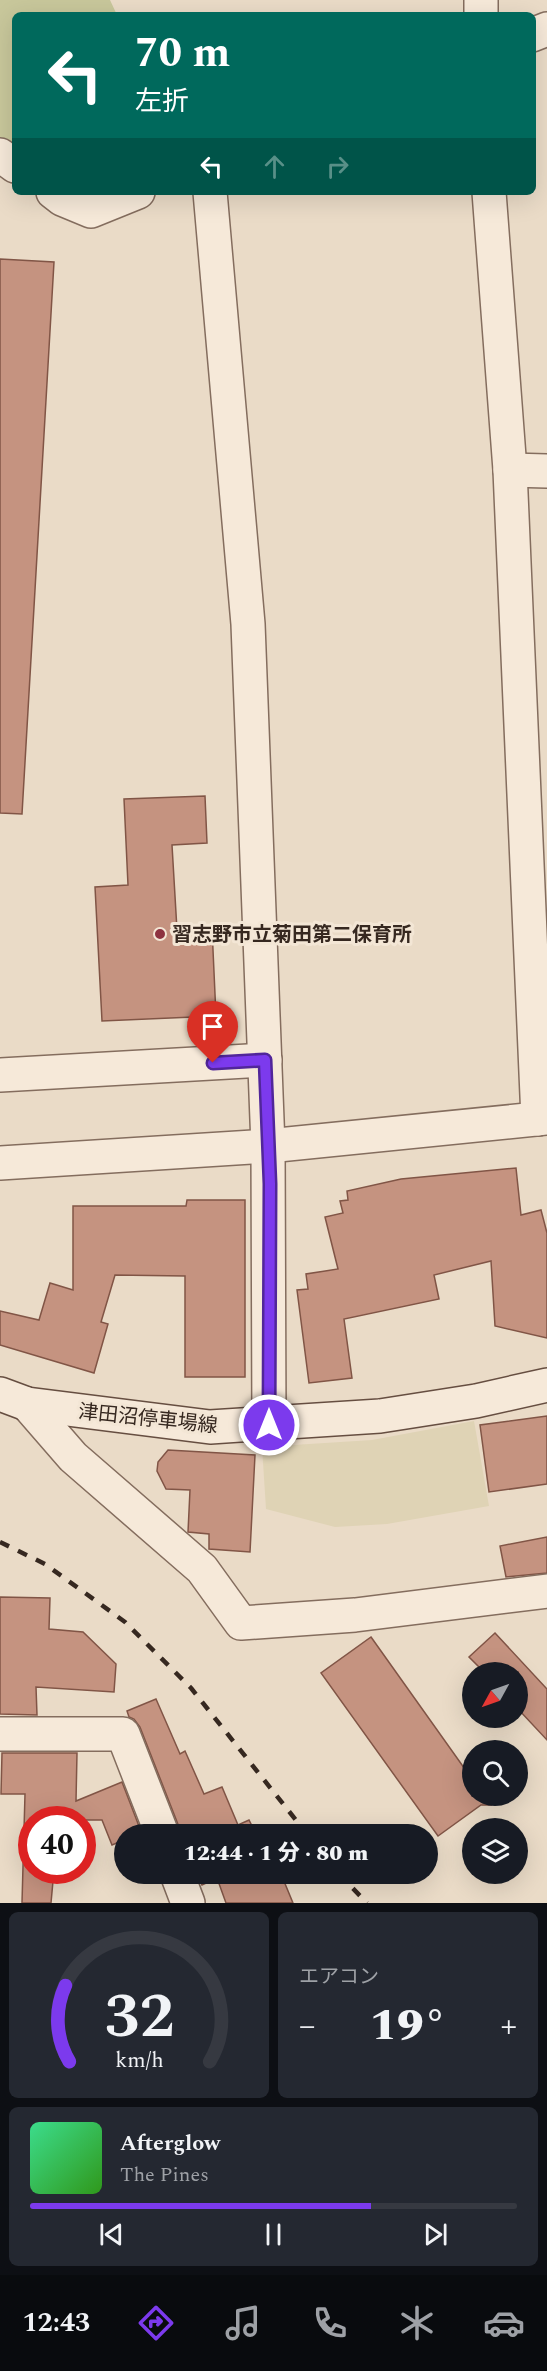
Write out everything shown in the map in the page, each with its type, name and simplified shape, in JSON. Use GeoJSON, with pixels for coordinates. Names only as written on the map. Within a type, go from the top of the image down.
{"type":"FeatureCollection","features":[{"type":"Feature","properties":{"kind":"street"},"geometry":{"type":"LineString","coordinates":[[56,195],[91,211],[131,195]]}},
{"type":"Feature","properties":{"kind":"street"},"geometry":{"type":"LineString","coordinates":[[210,195],[248,624],[268,1146],[269,1425]]}},
{"type":"Feature","properties":{"kind":"street"},"geometry":{"type":"LineString","coordinates":[[0,1163],[268,1146],[543,1119],[510,470],[489,195]]}},
{"type":"Feature","properties":{"kind":"street"},"geometry":{"type":"LineString","coordinates":[[510,470],[547,471]]}},
{"type":"Feature","properties":{"kind":"street"},"geometry":{"type":"LineString","coordinates":[[0,1075],[265,1060]]}},
{"type":"Feature","properties":{"kind":"street","name":"津田沼停車場線"},"geometry":{"type":"LineString","coordinates":[[14,1399],[210,1427],[269,1425],[380,1416],[476,1401],[547,1384]]}},
{"type":"Feature","properties":{"kind":"street"},"geometry":{"type":"LineString","coordinates":[[14,1399],[73,1457],[202,1569],[241,1623],[356,1615],[547,1591]]}},
{"type":"Feature","properties":{"kind":"street"},"geometry":{"type":"LineString","coordinates":[[0,1734],[123,1734],[158,1824]]}},
{"type":"Feature","properties":{"kind":"street"},"geometry":{"type":"LineString","coordinates":[[181,1884],[188,1903]]}},
{"type":"Feature","properties":{"kind":"shaded area"},"geometry":{"type":"Polygon","coordinates":[[[474,1421],[489,1506],[387,1524],[335,1527],[266,1509],[262,1447],[372,1440],[474,1421]]]}},
{"type":"Feature","properties":{"kind":"green space"},"geometry":{"type":"Polygon","coordinates":[[[0,0],[110,0],[116,12],[12,12],[12,149],[0,139],[0,0]]]}},
{"type":"Feature","properties":{"kind":"building"},"geometry":{"type":"Polygon","coordinates":[[[0,259],[54,262],[22,814],[0,813],[0,259]]]}},
{"type":"Feature","properties":{"kind":"building"},"geometry":{"type":"Polygon","coordinates":[[[205,796],[207,843],[172,845],[177,930],[212,928],[216,1016],[102,1021],[95,887],[128,885],[124,799],[205,796]]]}},
{"type":"Feature","properties":{"kind":"building"},"geometry":{"type":"Polygon","coordinates":[[[516,1168],[521,1215],[541,1210],[547,1233],[547,1338],[495,1326],[491,1261],[434,1275],[439,1299],[344,1319],[352,1378],[309,1383],[297,1290],[308,1289],[306,1274],[338,1269],[325,1217],[343,1213],[340,1201],[348,1200],[347,1191],[401,1179],[516,1168]]]}},
{"type":"Feature","properties":{"kind":"building"},"geometry":{"type":"Polygon","coordinates":[[[187,1200],[245,1200],[245,1377],[185,1377],[185,1276],[115,1275],[101,1322],[108,1324],[94,1373],[0,1345],[0,1311],[39,1320],[50,1283],[73,1290],[73,1206],[186,1206],[187,1200]]]}},
{"type":"Feature","properties":{"kind":"building"},"geometry":{"type":"Polygon","coordinates":[[[547,1416],[547,1484],[489,1492],[480,1425],[547,1416]]]}},
{"type":"Feature","properties":{"kind":"building"},"geometry":{"type":"Polygon","coordinates":[[[168,1450],[255,1455],[250,1552],[209,1549],[209,1534],[188,1532],[190,1490],[166,1489],[157,1471],[158,1462],[168,1450]]]}},
{"type":"Feature","properties":{"kind":"building"},"geometry":{"type":"Polygon","coordinates":[[[547,1537],[547,1573],[506,1577],[500,1546],[547,1537]]]}},
{"type":"Feature","properties":{"kind":"building"},"geometry":{"type":"Polygon","coordinates":[[[0,1597],[50,1598],[49,1629],[83,1632],[116,1664],[114,1692],[36,1687],[37,1715],[0,1714],[0,1597]]]}},
{"type":"Feature","properties":{"kind":"building"},"geometry":{"type":"Polygon","coordinates":[[[495,1633],[522,1662],[474,1662],[469,1657],[495,1633]]]}},
{"type":"Feature","properties":{"kind":"building"},"geometry":{"type":"Polygon","coordinates":[[[371,1637],[462,1765],[462,1806],[480,1806],[438,1836],[438,1824],[429,1824],[321,1673],[371,1637]]]}},
{"type":"Feature","properties":{"kind":"building"},"geometry":{"type":"Polygon","coordinates":[[[528,1669],[547,1689],[547,1740],[528,1720],[528,1669]]]}},
{"type":"Feature","properties":{"kind":"building"},"geometry":{"type":"Polygon","coordinates":[[[156,1699],[180,1754],[185,1751],[204,1794],[222,1787],[238,1824],[178,1824],[140,1727],[134,1719],[129,1717],[127,1711],[156,1699]]]}},
{"type":"Feature","properties":{"kind":"building"},"geometry":{"type":"Polygon","coordinates":[[[2,1753],[77,1753],[76,1801],[122,1782],[138,1824],[114,1824],[114,1844],[112,1845],[102,1820],[96,1820],[96,1806],[25,1806],[25,1794],[1,1794],[2,1753]]]}},
{"type":"Feature","properties":{"kind":"building"},"geometry":{"type":"Polygon","coordinates":[[[23,1884],[53,1884],[51,1903],[22,1903],[23,1884]]]}},
{"type":"Feature","properties":{"kind":"building"},"geometry":{"type":"Polygon","coordinates":[[[219,1884],[285,1884],[293,1903],[226,1903],[219,1884]]]}},
{"type":"Feature","properties":{"kind":"railway"},"geometry":{"type":"LineString","coordinates":[[0,1542],[45,1564],[125,1622],[191,1688],[299,1824]]}},
{"type":"Feature","properties":{"kind":"railway"},"geometry":{"type":"LineString","coordinates":[[349,1884],[367,1903]]}},
{"type":"Feature","properties":{"kind":"place","name":"習志野市立菊田第二保育所"},"geometry":{"type":"Point","coordinates":[160,934]}},
{"type":"Feature","properties":{"kind":"route"},"geometry":{"type":"LineString","coordinates":[[213,1063],[265,1060],[270,1184],[269,1425]]}}]}
